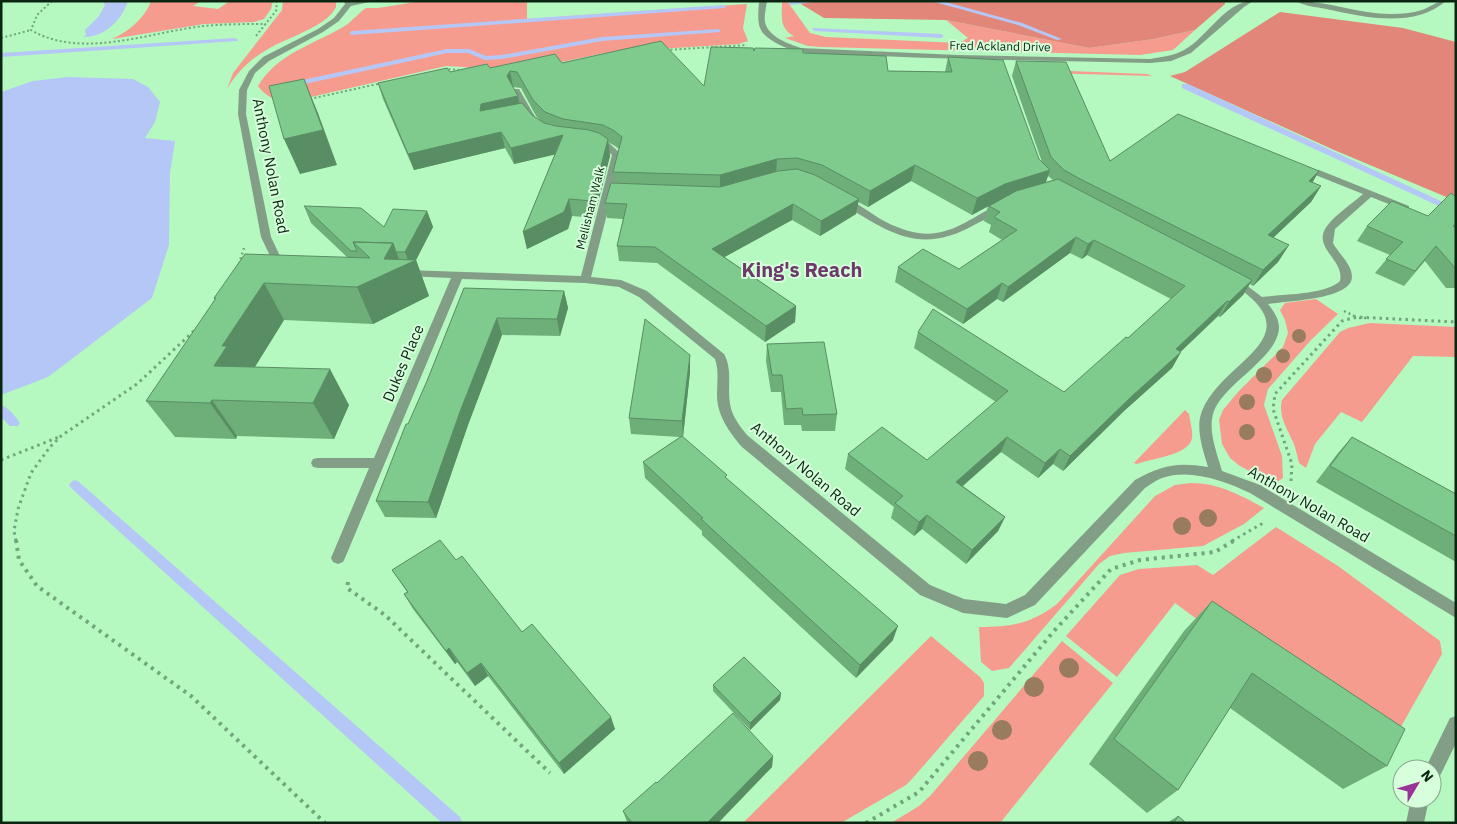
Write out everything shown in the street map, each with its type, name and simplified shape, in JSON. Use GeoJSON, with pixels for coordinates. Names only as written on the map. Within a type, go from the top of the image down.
{"type":"FeatureCollection","features":[{"type":"Feature","properties":{"kind":"street"},"geometry":{"type":"LineString","coordinates":[[348,3],[371,1]]}},
{"type":"Feature","properties":{"kind":"street"},"geometry":{"type":"LineString","coordinates":[[763,1],[761,24],[773,38]]}},
{"type":"Feature","properties":{"kind":"street","name":"Fred Ackland Drive"},"geometry":{"type":"LineString","coordinates":[[773,38],[789,47],[813,52],[1001,62],[1150,61],[1168,59],[1188,51],[1241,5],[1250,1]]}},
{"type":"Feature","properties":{"kind":"street"},"geometry":{"type":"LineString","coordinates":[[1299,1],[1391,16],[1424,12],[1443,1]]}},
{"type":"Feature","properties":{"kind":"street","name":"Anthony Nolan Road"},"geometry":{"type":"LineString","coordinates":[[297,268],[276,258],[266,237],[242,114],[241,96],[248,78],[264,60],[328,26],[344,15],[348,3]]}},
{"type":"Feature","properties":{"kind":"street"},"geometry":{"type":"LineString","coordinates":[[516,92],[525,115],[541,130]]}},
{"type":"Feature","properties":{"kind":"street","name":"Mellisham Walk"},"geometry":{"type":"LineString","coordinates":[[585,280],[612,193],[617,155],[612,148],[604,144],[586,141]]}},
{"type":"Feature","properties":{"kind":"street"},"geometry":{"type":"LineString","coordinates":[[1316,172],[1413,211]]}},
{"type":"Feature","properties":{"kind":"street"},"geometry":{"type":"LineString","coordinates":[[1260,300],[1316,293],[1340,287],[1345,280],[1346,274],[1344,267],[1328,243],[1329,233],[1331,228],[1369,194]]}},
{"type":"Feature","properties":{"kind":"street"},"geometry":{"type":"LineString","coordinates":[[833,195],[902,232],[928,238],[946,235],[1013,202]]}},
{"type":"Feature","properties":{"kind":"street","name":"Anthony Nolan Road"},"geometry":{"type":"LineString","coordinates":[[391,273],[585,280],[621,284],[643,294],[720,357],[725,368],[723,400],[726,415],[734,429],[747,443],[926,590],[963,606],[1007,611],[1030,600],[1140,484],[1157,474],[1174,470],[1216,475],[1238,481],[1280,504],[1456,611]]}},
{"type":"Feature","properties":{"kind":"street"},"geometry":{"type":"LineString","coordinates":[[1216,475],[1205,425],[1208,412],[1214,400],[1269,342],[1274,330],[1272,318],[1260,300],[1244,286],[1222,274]]}},
{"type":"Feature","properties":{"kind":"street","name":"Dukes Place"},"geometry":{"type":"LineString","coordinates":[[338,558],[458,275]]}},
{"type":"Feature","properties":{"kind":"street"},"geometry":{"type":"LineString","coordinates":[[318,463],[379,463]]}},
{"type":"Feature","properties":{"kind":"street"},"geometry":{"type":"LineString","coordinates":[[1439,759],[1456,724]]}},
{"type":"Feature","properties":{"kind":"street"},"geometry":{"type":"LineString","coordinates":[[1414,823],[1416,809]]}},
{"type":"Feature","properties":{"kind":"path"},"geometry":{"type":"LineString","coordinates":[[31,30],[37,15],[52,1]]}},
{"type":"Feature","properties":{"kind":"path"},"geometry":{"type":"LineString","coordinates":[[31,30],[36,35],[52,41],[87,44],[204,26],[266,24]]}},
{"type":"Feature","properties":{"kind":"path"},"geometry":{"type":"LineString","coordinates":[[1,38],[31,30]]}},
{"type":"Feature","properties":{"kind":"path"},"geometry":{"type":"LineString","coordinates":[[661,50],[745,46],[773,38]]}},
{"type":"Feature","properties":{"kind":"path"},"geometry":{"type":"LineString","coordinates":[[554,65],[579,60]]}},
{"type":"Feature","properties":{"kind":"path"},"geometry":{"type":"LineString","coordinates":[[437,70],[466,70]]}},
{"type":"Feature","properties":{"kind":"path"},"geometry":{"type":"LineString","coordinates":[[301,101],[389,81]]}},
{"type":"Feature","properties":{"kind":"path"},"geometry":{"type":"LineString","coordinates":[[236,272],[245,246],[266,237]]}},
{"type":"Feature","properties":{"kind":"path"},"geometry":{"type":"LineString","coordinates":[[866,823],[919,792],[1054,631],[1111,569],[1140,560],[1214,552],[1249,533],[1273,515],[1294,476],[1288,450],[1273,409],[1275,394],[1342,321],[1356,317],[1456,322]]}},
{"type":"Feature","properties":{"kind":"path"},"geometry":{"type":"LineString","coordinates":[[1,460],[61,436],[137,384],[203,323]]}},
{"type":"Feature","properties":{"kind":"path"},"geometry":{"type":"LineString","coordinates":[[61,436],[31,472],[18,508],[14,531],[19,560],[37,586],[191,696],[325,823]]}},
{"type":"Feature","properties":{"kind":"path"},"geometry":{"type":"LineString","coordinates":[[338,558],[356,559],[347,588],[385,615],[550,773]]}},
{"type":"Feature","properties":{"kind":"shaded area"},"geometry":{"type":"Polygon","coordinates":[[[151,1],[201,1],[193,6],[218,9],[230,1],[273,1],[271,9],[264,19],[254,22],[204,24],[112,39],[135,24],[145,13],[151,1]]]}},
{"type":"Feature","properties":{"kind":"shaded area"},"geometry":{"type":"Polygon","coordinates":[[[283,1],[336,1],[336,7],[332,14],[316,26],[255,57],[235,77],[227,89],[233,73],[282,10],[283,1]]]}},
{"type":"Feature","properties":{"kind":"shaded area"},"geometry":{"type":"Polygon","coordinates":[[[422,1],[527,1],[527,19],[747,4],[743,28],[748,41],[739,44],[610,52],[512,72],[495,73],[464,67],[446,66],[289,102],[272,98],[258,86],[266,75],[285,58],[343,27],[366,8],[422,1]]]}},
{"type":"Feature","properties":{"kind":"shaded area"},"geometry":{"type":"Polygon","coordinates":[[[787,1],[810,33],[826,37],[959,43],[968,38],[946,20],[1089,48],[1154,39],[1195,30],[1173,50],[1140,55],[821,47],[808,46],[785,38],[794,36],[789,33],[782,22],[782,2],[787,1]]]}},
{"type":"Feature","properties":{"kind":"shaded area"},"geometry":{"type":"Polygon","coordinates":[[[796,1],[1225,1],[1225,4],[1195,30],[1154,39],[1089,48],[946,20],[824,18],[796,1]]]}},
{"type":"Feature","properties":{"kind":"shaded area"},"geometry":{"type":"Polygon","coordinates":[[[1280,12],[1403,28],[1456,42],[1456,201],[1334,150],[1170,76],[1185,72],[1280,12]]]}},
{"type":"Feature","properties":{"kind":"shaded area"},"geometry":{"type":"Polygon","coordinates":[[[1043,70],[1147,74],[1152,76],[1044,73],[1043,70]]]}},
{"type":"Feature","properties":{"kind":"shaded area"},"geometry":{"type":"Polygon","coordinates":[[[1316,299],[1338,314],[1311,340],[1268,389],[1264,405],[1282,456],[1283,478],[1274,484],[1240,466],[1230,458],[1222,444],[1219,420],[1223,410],[1238,392],[1283,347],[1288,333],[1280,310],[1285,303],[1316,299]]]}},
{"type":"Feature","properties":{"kind":"shaded area"},"geometry":{"type":"Polygon","coordinates":[[[1370,323],[1456,327],[1456,357],[1413,356],[1362,422],[1341,412],[1315,444],[1306,468],[1299,463],[1294,444],[1284,422],[1281,411],[1282,400],[1340,332],[1348,328],[1370,323]]]}},
{"type":"Feature","properties":{"kind":"shaded area"},"geometry":{"type":"Polygon","coordinates":[[[1185,410],[1189,414],[1192,429],[1192,438],[1189,444],[1184,449],[1169,456],[1137,464],[1134,463],[1185,410]]]}},
{"type":"Feature","properties":{"kind":"shaded area"},"geometry":{"type":"Polygon","coordinates":[[[1191,483],[1220,487],[1264,508],[1244,524],[1203,546],[1110,556],[1099,564],[1009,668],[992,671],[981,662],[979,627],[1020,623],[1047,611],[1057,604],[1155,496],[1175,485],[1191,483]]]}},
{"type":"Feature","properties":{"kind":"shaded area"},"geometry":{"type":"Polygon","coordinates":[[[1276,527],[1338,566],[1440,641],[1442,654],[1384,757],[1175,603],[1117,677],[1066,636],[1120,575],[1139,569],[1197,565],[1213,575],[1276,527]]]}},
{"type":"Feature","properties":{"kind":"shaded area"},"geometry":{"type":"Polygon","coordinates":[[[931,636],[980,677],[984,683],[984,696],[906,785],[841,823],[743,823],[931,636]]]}},
{"type":"Feature","properties":{"kind":"shaded area"},"geometry":{"type":"Polygon","coordinates":[[[1062,641],[1113,683],[1000,823],[891,823],[919,806],[931,795],[1062,641]]]}},
{"type":"Feature","properties":{"kind":"water"},"geometry":{"type":"Polygon","coordinates":[[[103,1],[128,1],[117,21],[105,31],[91,37],[83,37],[86,35],[85,30],[99,16],[105,5],[103,1]]]}},
{"type":"Feature","properties":{"kind":"water"},"geometry":{"type":"Polygon","coordinates":[[[67,77],[133,79],[148,87],[160,102],[155,122],[145,138],[175,141],[170,173],[169,245],[152,298],[48,377],[1,395],[1,92],[33,81],[67,77]]]}},
{"type":"Feature","properties":{"kind":"building"},"geometry":{"type":"Polygon","coordinates":[[[661,41],[704,86],[711,47],[753,48],[754,51],[755,48],[803,49],[803,53],[886,56],[888,71],[952,72],[948,57],[1003,60],[1039,159],[1050,170],[1005,184],[977,198],[915,165],[870,191],[822,165],[797,158],[777,159],[720,175],[613,172],[622,137],[603,125],[563,119],[545,112],[533,100],[517,72],[510,71],[507,76],[518,96],[481,104],[480,111],[522,103],[532,115],[544,123],[589,130],[599,133],[608,139],[592,201],[569,199],[564,212],[523,232],[563,135],[511,148],[501,132],[408,154],[378,83],[447,68],[450,72],[487,64],[490,68],[555,54],[562,63],[661,41]]]}},
{"type":"Feature","properties":{"kind":"building"},"geometry":{"type":"Polygon","coordinates":[[[1016,61],[1066,62],[1110,161],[1178,114],[1319,171],[1309,181],[1321,186],[1268,235],[1289,245],[1263,270],[1064,170],[1051,157],[1016,61]]]}},
{"type":"Feature","properties":{"kind":"building"},"geometry":{"type":"Polygon","coordinates":[[[304,79],[323,130],[284,139],[269,86],[304,79]]]}},
{"type":"Feature","properties":{"kind":"building"},"geometry":{"type":"Polygon","coordinates":[[[797,169],[815,175],[859,199],[821,221],[793,204],[712,249],[796,306],[766,326],[655,247],[617,246],[627,204],[605,203],[611,183],[720,187],[778,171],[797,169]]]}},
{"type":"Feature","properties":{"kind":"building"},"geometry":{"type":"Polygon","coordinates":[[[1058,179],[1252,280],[1176,349],[1181,352],[1070,456],[1060,449],[1045,463],[1007,437],[956,482],[1005,517],[972,550],[927,515],[919,522],[895,503],[903,496],[848,454],[882,427],[927,460],[1008,391],[918,332],[933,309],[1064,392],[1126,337],[1128,338],[1185,286],[1094,240],[1088,244],[1076,237],[1008,287],[1002,283],[967,309],[898,267],[923,249],[959,269],[1017,230],[994,217],[1000,212],[989,206],[1016,191],[1058,179]]]}},
{"type":"Feature","properties":{"kind":"building"},"geometry":{"type":"Polygon","coordinates":[[[1451,193],[1456,197],[1456,224],[1453,226],[1456,227],[1456,269],[1436,246],[1415,271],[1386,259],[1403,242],[1367,226],[1392,201],[1428,216],[1451,193]]]}},
{"type":"Feature","properties":{"kind":"building"},"geometry":{"type":"Polygon","coordinates":[[[304,206],[361,208],[384,227],[393,209],[427,211],[405,252],[396,252],[393,243],[353,242],[357,251],[351,251],[304,206]]]}},
{"type":"Feature","properties":{"kind":"building"},"geometry":{"type":"Polygon","coordinates":[[[353,242],[393,243],[384,259],[416,260],[357,287],[264,283],[222,346],[227,346],[214,366],[330,369],[313,403],[212,400],[210,403],[146,401],[245,254],[370,258],[353,242]]]}},
{"type":"Feature","properties":{"kind":"building"},"geometry":{"type":"Polygon","coordinates":[[[464,288],[564,291],[557,319],[497,318],[461,409],[428,502],[376,501],[406,424],[408,424],[427,381],[464,288]]]}},
{"type":"Feature","properties":{"kind":"building"},"geometry":{"type":"Polygon","coordinates":[[[645,319],[690,355],[682,421],[629,418],[645,319]]]}},
{"type":"Feature","properties":{"kind":"building"},"geometry":{"type":"Polygon","coordinates":[[[824,342],[837,414],[803,415],[802,408],[786,409],[782,375],[772,375],[767,344],[824,342]]]}},
{"type":"Feature","properties":{"kind":"building"},"geometry":{"type":"Polygon","coordinates":[[[682,436],[727,475],[725,477],[898,626],[860,665],[701,519],[703,518],[643,462],[682,436]]]}},
{"type":"Feature","properties":{"kind":"building"},"geometry":{"type":"Polygon","coordinates":[[[1352,437],[1456,494],[1456,536],[1330,466],[1352,437]]]}},
{"type":"Feature","properties":{"kind":"building"},"geometry":{"type":"Polygon","coordinates":[[[440,540],[456,560],[462,556],[522,632],[532,624],[611,717],[559,763],[481,663],[467,673],[449,648],[446,651],[404,594],[408,592],[392,570],[440,540]]]}},
{"type":"Feature","properties":{"kind":"building"},"geometry":{"type":"Polygon","coordinates":[[[1212,601],[1405,729],[1387,766],[1252,673],[1178,790],[1114,739],[1212,601]]]}},
{"type":"Feature","properties":{"kind":"building"},"geometry":{"type":"Polygon","coordinates":[[[744,657],[781,693],[750,723],[713,685],[744,657]]]}},
{"type":"Feature","properties":{"kind":"building"},"geometry":{"type":"Polygon","coordinates":[[[733,713],[773,756],[707,823],[632,823],[623,811],[657,783],[733,713]]]}},
{"type":"Feature","properties":{"kind":"building"},"geometry":{"type":"Polygon","coordinates":[[[1178,816],[1186,823],[1174,823],[1178,816]]]}},
{"type":"Feature","properties":{"kind":"waterway"},"geometry":{"type":"LineString","coordinates":[[791,3],[820,1]]}},
{"type":"Feature","properties":{"kind":"waterway"},"geometry":{"type":"LineString","coordinates":[[934,1],[1020,24],[1059,39]]}},
{"type":"Feature","properties":{"kind":"waterway"},"geometry":{"type":"LineString","coordinates":[[352,33],[723,7]]}},
{"type":"Feature","properties":{"kind":"waterway"},"geometry":{"type":"LineString","coordinates":[[815,29],[941,36]]}},
{"type":"Feature","properties":{"kind":"waterway"},"geometry":{"type":"LineString","coordinates":[[292,86],[298,83],[447,51],[469,51],[485,58],[502,57],[602,39],[718,31]]}},
{"type":"Feature","properties":{"kind":"waterway"},"geometry":{"type":"LineString","coordinates":[[1,55],[235,40]]}},
{"type":"Feature","properties":{"kind":"waterway"},"geometry":{"type":"LineString","coordinates":[[1185,86],[1456,211]]}},
{"type":"Feature","properties":{"kind":"waterway"},"geometry":{"type":"LineString","coordinates":[[1,409],[14,423]]}},
{"type":"Feature","properties":{"kind":"waterway"},"geometry":{"type":"LineString","coordinates":[[75,485],[454,823]]}},
{"type":"Feature","properties":{"kind":"district","name":"King's Reach"},"geometry":{"type":"Point","coordinates":[802,269]}}]}
